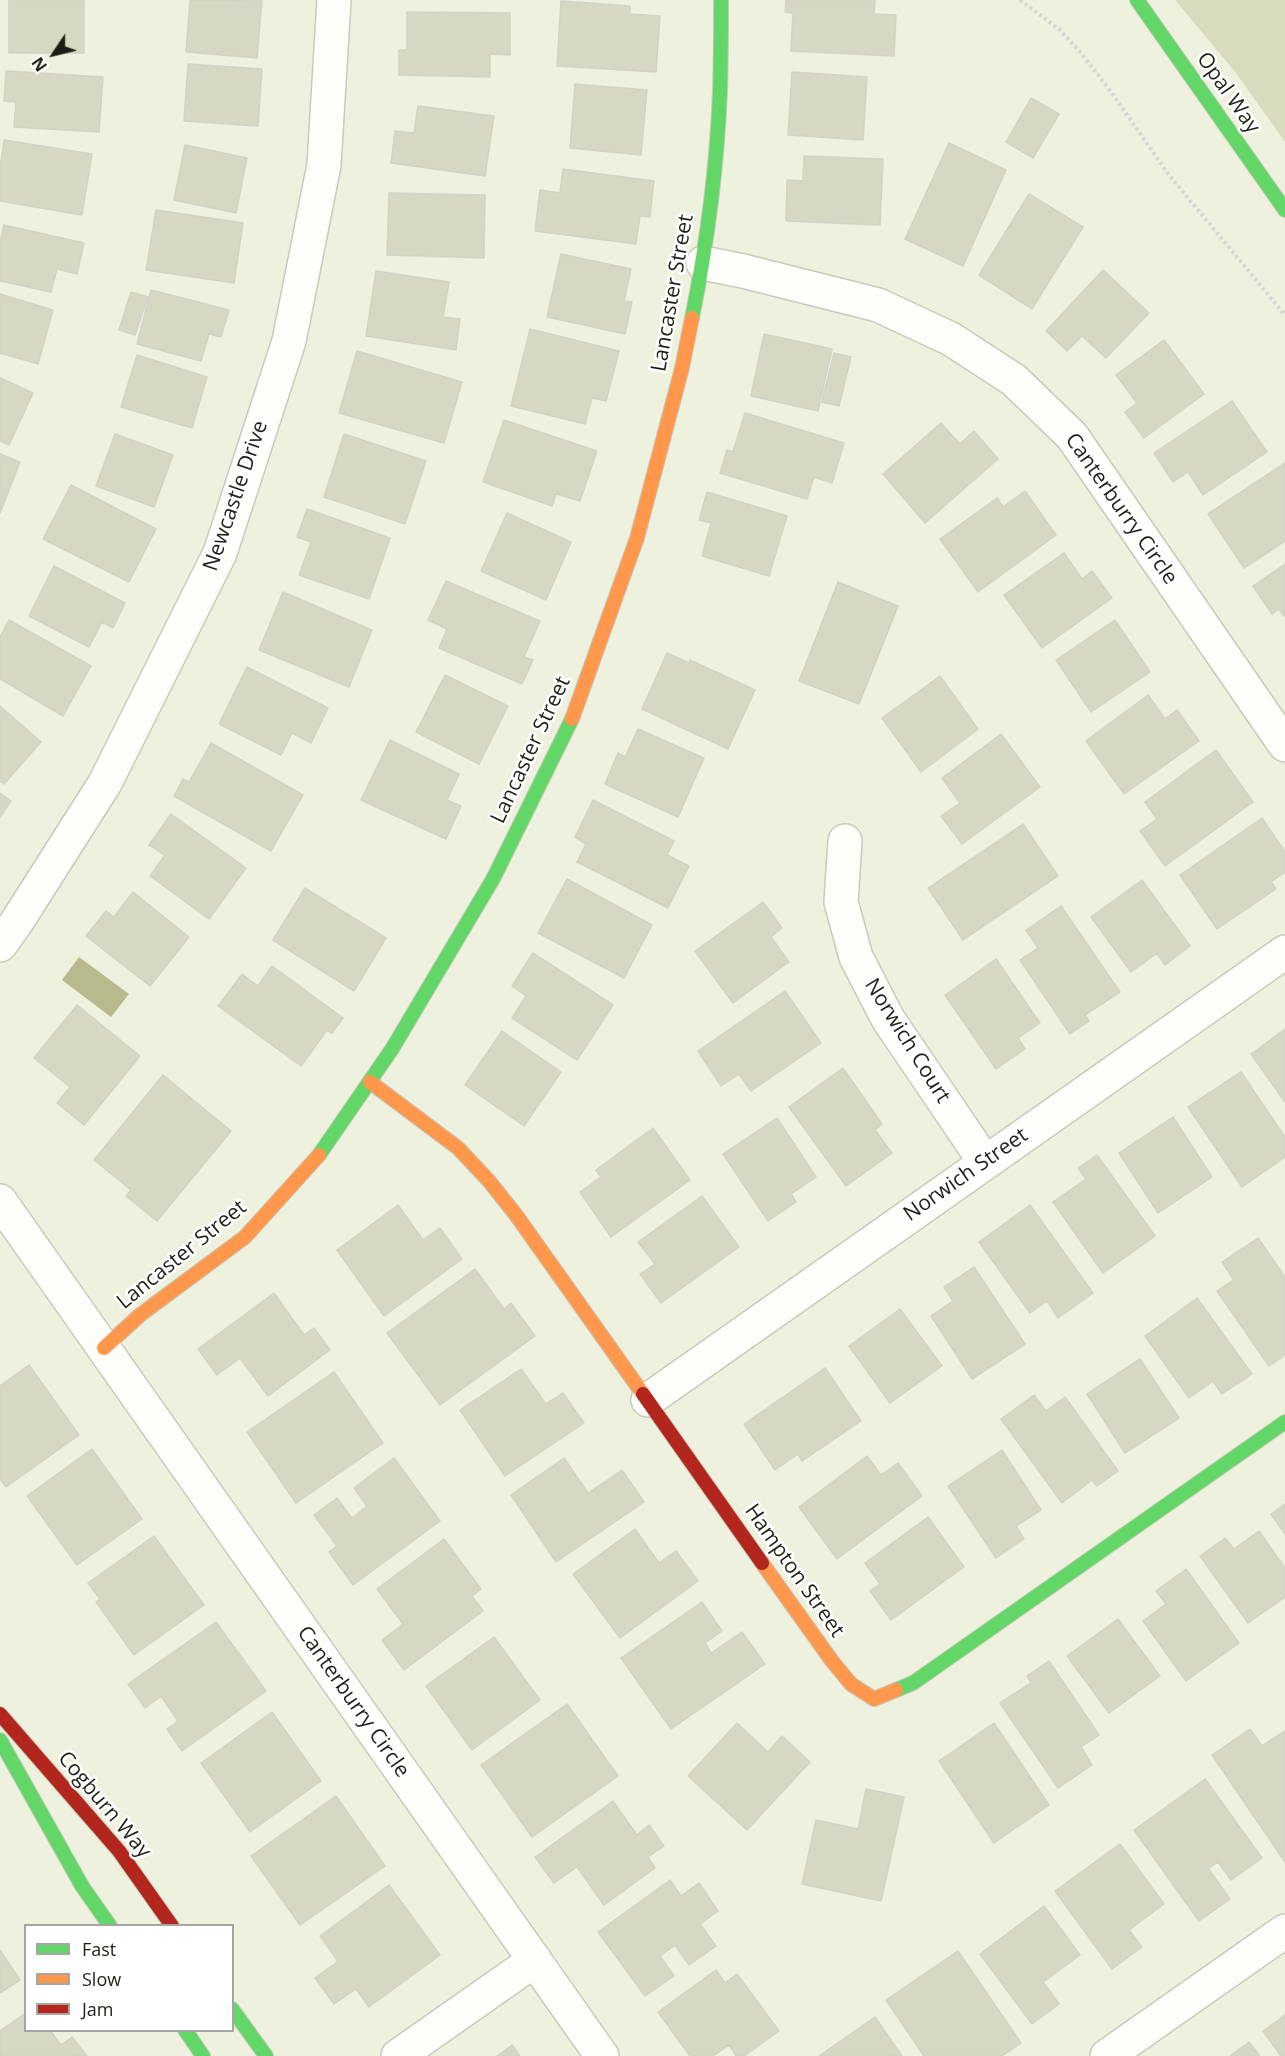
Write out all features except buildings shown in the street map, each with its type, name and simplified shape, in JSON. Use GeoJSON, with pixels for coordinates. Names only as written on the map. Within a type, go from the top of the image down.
{"type":"FeatureCollection","features":[{"type":"Feature","properties":{"kind":"street","name":"Newcastle Drive"},"geometry":{"type":"LineString","coordinates":[[0,945],[105,783],[220,553],[289,341],[294,318],[324,165],[334,0]]}},
{"type":"Feature","properties":{"kind":"street","name":"Lancaster Street"},"geometry":{"type":"LineString","coordinates":[[104,1348],[140,1315],[245,1237],[322,1152],[392,1049],[494,879],[572,720],[636,538],[682,368],[703,263],[720,93],[721,0]]}},
{"type":"Feature","properties":{"kind":"street","name":"Opal Way"},"geometry":{"type":"LineString","coordinates":[[1137,0],[1285,210]]}},
{"type":"Feature","properties":{"kind":"street","name":"Canterburry Circle"},"geometry":{"type":"LineString","coordinates":[[703,263],[878,305],[951,339],[1014,380],[1072,436],[1285,745]]}},
{"type":"Feature","properties":{"kind":"street","name":"Norwich Court"},"geometry":{"type":"LineString","coordinates":[[845,841],[841,902],[856,957],[888,1019],[985,1162]]}},
{"type":"Feature","properties":{"kind":"street","name":"Norwich Street"},"geometry":{"type":"LineString","coordinates":[[648,1400],[1285,952]]}},
{"type":"Feature","properties":{"kind":"street","name":"Hampton Street"},"geometry":{"type":"LineString","coordinates":[[370,1082],[458,1148],[489,1181],[551,1262],[832,1662],[851,1684],[874,1699],[913,1683],[1285,1422]]}},
{"type":"Feature","properties":{"kind":"street","name":"Canterburry Circle"},"geometry":{"type":"LineString","coordinates":[[0,1202],[602,2056]]}},
{"type":"Feature","properties":{"kind":"street","name":"Cogburn Way"},"geometry":{"type":"LineString","coordinates":[[0,1714],[119,1851],[171,1924]]}},
{"type":"Feature","properties":{"kind":"street"},"geometry":{"type":"LineString","coordinates":[[0,1740],[82,1886],[109,1924]]}},
{"type":"Feature","properties":{"kind":"street"},"geometry":{"type":"LineString","coordinates":[[1107,2056],[1285,1931]]}},
{"type":"Feature","properties":{"kind":"street"},"geometry":{"type":"LineString","coordinates":[[398,2056],[535,1960]]}},
{"type":"Feature","properties":{"kind":"street"},"geometry":{"type":"LineString","coordinates":[[234,2012],[267,2056]]}},
{"type":"Feature","properties":{"kind":"street"},"geometry":{"type":"LineString","coordinates":[[186,2032],[203,2056]]}},
{"type":"Feature","properties":{"kind":"path"},"geometry":{"type":"LineString","coordinates":[[1020,0],[1060,30],[1081,53],[1109,89],[1169,176],[1285,315]]}},
{"type":"Feature","properties":{"kind":"shaded area"},"geometry":{"type":"Polygon","coordinates":[[[1175,0],[1285,0],[1285,142],[1236,73],[1175,0]]]}},
{"type":"Feature","properties":{"kind":"shaded area"},"geometry":{"type":"Polygon","coordinates":[[[79,957],[129,994],[111,1017],[62,980],[79,957]]]}},
{"type":"Feature","properties":{"kind":"traffic: fast"},"geometry":{"type":"LineString","coordinates":[[692,318],[707,234],[714,177],[720,91],[721,0]]}},
{"type":"Feature","properties":{"kind":"traffic: fast"},"geometry":{"type":"LineString","coordinates":[[1137,0],[1285,210]]}},
{"type":"Feature","properties":{"kind":"traffic: fast"},"geometry":{"type":"LineString","coordinates":[[319,1155],[392,1049],[493,879],[572,719]]}},
{"type":"Feature","properties":{"kind":"traffic: fast"},"geometry":{"type":"LineString","coordinates":[[896,1690],[913,1683],[1285,1422]]}},
{"type":"Feature","properties":{"kind":"traffic: fast"},"geometry":{"type":"LineString","coordinates":[[0,1740],[82,1886],[109,1924]]}},
{"type":"Feature","properties":{"kind":"traffic: fast"},"geometry":{"type":"LineString","coordinates":[[234,2012],[266,2056]]}},
{"type":"Feature","properties":{"kind":"traffic: fast"},"geometry":{"type":"LineString","coordinates":[[186,2032],[203,2056]]}},
{"type":"Feature","properties":{"kind":"traffic: slow"},"geometry":{"type":"LineString","coordinates":[[572,719],[637,538],[682,368],[692,318]]}},
{"type":"Feature","properties":{"kind":"traffic: slow"},"geometry":{"type":"LineString","coordinates":[[370,1082],[458,1148],[489,1181],[516,1215],[643,1394]]}},
{"type":"Feature","properties":{"kind":"traffic: slow"},"geometry":{"type":"LineString","coordinates":[[104,1348],[140,1315],[245,1237],[319,1155]]}},
{"type":"Feature","properties":{"kind":"traffic: slow"},"geometry":{"type":"LineString","coordinates":[[762,1563],[851,1684],[874,1699],[896,1690]]}},
{"type":"Feature","properties":{"kind":"traffic: jam"},"geometry":{"type":"LineString","coordinates":[[643,1394],[762,1563]]}},
{"type":"Feature","properties":{"kind":"traffic: jam"},"geometry":{"type":"LineString","coordinates":[[0,1714],[119,1851],[171,1924]]}}]}
